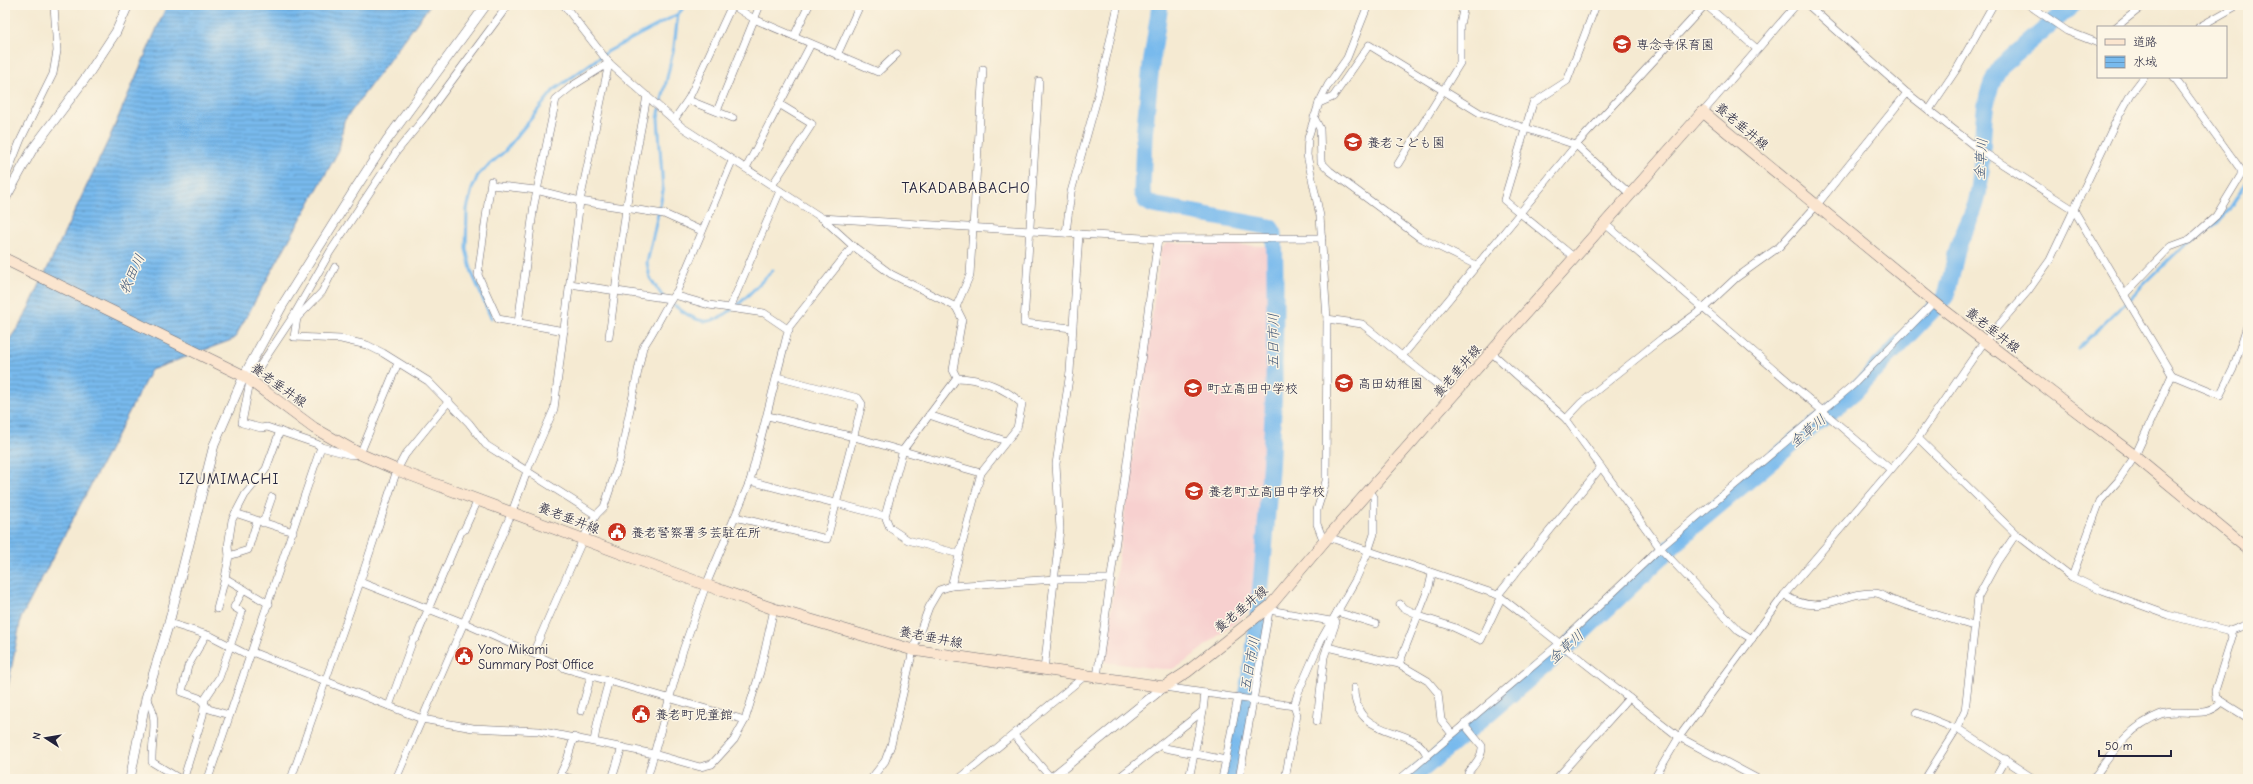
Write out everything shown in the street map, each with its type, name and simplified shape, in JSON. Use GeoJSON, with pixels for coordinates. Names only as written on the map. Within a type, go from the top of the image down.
{"type":"FeatureCollection","features":[{"type":"Feature","properties":{"kind":"main road","name":"養老垂井線"},"geometry":{"type":"LineString","coordinates":[[5,259],[247,378],[314,428],[360,454],[397,470],[706,585],[774,609],[914,650],[1164,687],[1187,672],[1267,610],[1326,539],[1492,353],[1604,223],[1703,112],[1984,342],[2135,456],[2248,549]]}},
{"type":"Feature","properties":{"kind":"street"},"geometry":{"type":"LineString","coordinates":[[5,179],[21,138],[53,74],[57,51],[54,5]]}},
{"type":"Feature","properties":{"kind":"street"},"geometry":{"type":"LineString","coordinates":[[5,199],[32,150],[53,119],[87,76],[116,32],[128,5]]}},
{"type":"Feature","properties":{"kind":"street"},"geometry":{"type":"LineString","coordinates":[[130,779],[146,698],[169,623],[214,445],[282,306],[357,186],[392,134],[486,5]]}},
{"type":"Feature","properties":{"kind":"street"},"geometry":{"type":"LineString","coordinates":[[508,5],[425,117],[397,151],[330,252],[295,317],[294,337],[328,338],[367,345],[398,363],[428,381],[449,402],[486,445],[596,515]]}},
{"type":"Feature","properties":{"kind":"street"},"geometry":{"type":"LineString","coordinates":[[564,5],[609,63],[674,120],[732,161],[773,184],[780,191],[822,218],[853,246],[891,274],[956,307],[962,319],[953,370],[957,378]]}},
{"type":"Feature","properties":{"kind":"street"},"geometry":{"type":"LineString","coordinates":[[674,120],[688,100],[732,5],[754,19],[878,72],[897,54]]}},
{"type":"Feature","properties":{"kind":"street"},"geometry":{"type":"LineString","coordinates":[[717,111],[760,5]]}},
{"type":"Feature","properties":{"kind":"street"},"geometry":{"type":"LineString","coordinates":[[794,36],[809,5]]}},
{"type":"Feature","properties":{"kind":"street"},"geometry":{"type":"LineString","coordinates":[[837,55],[860,5]]}},
{"type":"Feature","properties":{"kind":"street"},"geometry":{"type":"LineString","coordinates":[[1066,233],[1071,192],[1096,99],[1118,5]]}},
{"type":"Feature","properties":{"kind":"street"},"geometry":{"type":"LineString","coordinates":[[1368,5],[1347,58],[1328,85],[1319,103],[1308,138],[1307,155],[1320,216],[1327,319],[1326,481],[1317,510],[1317,524],[1326,539],[1499,596],[1679,737],[1758,779]]}},
{"type":"Feature","properties":{"kind":"street"},"geometry":{"type":"LineString","coordinates":[[1398,164],[1460,63],[1460,25],[1464,5]]}},
{"type":"Feature","properties":{"kind":"street"},"geometry":{"type":"LineString","coordinates":[[1575,258],[1504,200],[1533,103],[1567,81],[1596,5]]}},
{"type":"Feature","properties":{"kind":"street"},"geometry":{"type":"LineString","coordinates":[[1403,355],[1576,145],[1706,5],[1757,49]]}},
{"type":"Feature","properties":{"kind":"street"},"geometry":{"type":"LineString","coordinates":[[1703,112],[1796,5]]}},
{"type":"Feature","properties":{"kind":"street"},"geometry":{"type":"LineString","coordinates":[[1808,5],[1907,93],[1977,148],[2074,210],[2172,375],[2220,395],[2246,340],[2248,323]]}},
{"type":"Feature","properties":{"kind":"street"},"geometry":{"type":"LineString","coordinates":[[1929,110],[1958,67],[1993,5]]}},
{"type":"Feature","properties":{"kind":"street"},"geometry":{"type":"LineString","coordinates":[[2029,5],[2067,31],[2097,43]]}},
{"type":"Feature","properties":{"kind":"street"},"geometry":{"type":"LineString","coordinates":[[2117,26],[2144,5]]}},
{"type":"Feature","properties":{"kind":"street"},"geometry":{"type":"LineString","coordinates":[[2201,26],[2238,5]]}},
{"type":"Feature","properties":{"kind":"street"},"geometry":{"type":"LineString","coordinates":[[746,168],[811,44]]}},
{"type":"Feature","properties":{"kind":"street"},"geometry":{"type":"LineString","coordinates":[[1319,103],[1333,97],[1369,45],[1443,92],[1480,113],[1576,145],[1630,194]]}},
{"type":"Feature","properties":{"kind":"street"},"geometry":{"type":"LineString","coordinates":[[518,323],[536,190],[556,99],[572,86],[609,63]]}},
{"type":"Feature","properties":{"kind":"street"},"geometry":{"type":"LineString","coordinates":[[396,779],[512,512],[527,472],[554,409],[580,201],[609,63]]}},
{"type":"Feature","properties":{"kind":"street"},"geometry":{"type":"LineString","coordinates":[[956,307],[970,275],[982,69]]}},
{"type":"Feature","properties":{"kind":"street"},"geometry":{"type":"LineString","coordinates":[[1654,779],[1679,737],[1784,595],[1918,438],[1984,342],[2037,279],[2050,260],[2116,122],[2131,94],[2143,78]]}},
{"type":"Feature","properties":{"kind":"street"},"geometry":{"type":"LineString","coordinates":[[2124,295],[2170,247],[2189,240],[2216,216],[2241,175],[2241,170],[2175,78]]}},
{"type":"Feature","properties":{"kind":"street"},"geometry":{"type":"LineString","coordinates":[[1039,81],[1028,232],[1024,323],[1072,328]]}},
{"type":"Feature","properties":{"kind":"street"},"geometry":{"type":"LineString","coordinates":[[1566,419],[1580,403],[1660,339],[1704,308],[1736,278],[1779,247],[1816,206],[1907,93]]}},
{"type":"Feature","properties":{"kind":"street"},"geometry":{"type":"LineString","coordinates":[[609,337],[626,209],[647,96]]}},
{"type":"Feature","properties":{"kind":"street"},"geometry":{"type":"LineString","coordinates":[[688,100],[733,118]]}},
{"type":"Feature","properties":{"kind":"street"},"geometry":{"type":"LineString","coordinates":[[773,184],[812,124],[779,104]]}},
{"type":"Feature","properties":{"kind":"street"},"geometry":{"type":"LineString","coordinates":[[1314,117],[1320,129],[1321,162],[1330,171],[1419,237],[1476,265]]}},
{"type":"Feature","properties":{"kind":"street"},"geometry":{"type":"LineString","coordinates":[[533,652],[583,539],[596,515],[604,507],[619,462],[643,347],[651,337],[672,297],[732,161]]}},
{"type":"Feature","properties":{"kind":"street"},"geometry":{"type":"LineString","coordinates":[[564,331],[498,319],[478,275],[491,183],[536,190],[580,201],[664,214],[702,231]]}},
{"type":"Feature","properties":{"kind":"street"},"geometry":{"type":"LineString","coordinates":[[730,308],[780,191]]}},
{"type":"Feature","properties":{"kind":"street"},"geometry":{"type":"LineString","coordinates":[[822,218],[1028,232],[1158,238],[1322,238]]}},
{"type":"Feature","properties":{"kind":"street"},"geometry":{"type":"LineString","coordinates":[[1604,223],[1890,470]]}},
{"type":"Feature","properties":{"kind":"street"},"geometry":{"type":"LineString","coordinates":[[1044,670],[1056,579],[1060,529],[1056,464],[1070,372],[1079,234]]}},
{"type":"Feature","properties":{"kind":"street"},"geometry":{"type":"LineString","coordinates":[[959,779],[1091,676],[1111,579],[1158,238]]}},
{"type":"Feature","properties":{"kind":"street"},"geometry":{"type":"LineString","coordinates":[[647,779],[683,650],[706,585],[750,481],[768,416],[788,330],[853,246]]}},
{"type":"Feature","properties":{"kind":"street"},"geometry":{"type":"LineString","coordinates":[[335,267],[322,292],[295,317],[247,378],[242,423],[280,431],[317,444],[321,447],[351,455],[360,454],[398,363]]}},
{"type":"Feature","properties":{"kind":"street"},"geometry":{"type":"LineString","coordinates":[[570,284],[615,291],[672,297],[709,305],[764,313],[788,330]]}},
{"type":"Feature","properties":{"kind":"street"},"geometry":{"type":"LineString","coordinates":[[1400,779],[1452,734],[1468,728],[1660,548],[1853,385],[1937,304]]}},
{"type":"Feature","properties":{"kind":"street"},"geometry":{"type":"LineString","coordinates":[[1327,319],[1362,324],[1403,355],[1453,397]]}},
{"type":"Feature","properties":{"kind":"street"},"geometry":{"type":"LineString","coordinates":[[1492,353],[1566,419],[1660,548],[1739,631],[1752,639]]}},
{"type":"Feature","properties":{"kind":"street"},"geometry":{"type":"LineString","coordinates":[[2072,576],[2100,501],[2118,481],[2135,456],[2172,375]]}},
{"type":"Feature","properties":{"kind":"street"},"geometry":{"type":"LineString","coordinates":[[735,517],[827,539],[838,504],[862,404],[858,398],[777,377]]}},
{"type":"Feature","properties":{"kind":"street"},"geometry":{"type":"LineString","coordinates":[[957,378],[903,450],[885,516],[890,528],[908,540],[959,554]]}},
{"type":"Feature","properties":{"kind":"street"},"geometry":{"type":"LineString","coordinates":[[951,586],[980,473],[1017,428],[1022,404],[1012,394],[971,378],[957,378]]}},
{"type":"Feature","properties":{"kind":"street"},"geometry":{"type":"LineString","coordinates":[[291,779],[324,681],[360,582],[397,470],[406,455],[449,402]]}},
{"type":"Feature","properties":{"kind":"street"},"geometry":{"type":"LineString","coordinates":[[929,415],[1006,441]]}},
{"type":"Feature","properties":{"kind":"street"},"geometry":{"type":"LineString","coordinates":[[768,416],[903,450],[980,473]]}},
{"type":"Feature","properties":{"kind":"street"},"geometry":{"type":"LineString","coordinates":[[217,609],[229,556],[228,546],[230,528],[235,513],[250,488],[266,469],[280,431]]}},
{"type":"Feature","properties":{"kind":"street"},"geometry":{"type":"LineString","coordinates":[[1918,438],[2016,534],[2072,576],[2102,591],[2168,616],[2230,631],[2248,624]]}},
{"type":"Feature","properties":{"kind":"street"},"geometry":{"type":"LineString","coordinates":[[208,779],[229,715],[269,604],[321,447]]}},
{"type":"Feature","properties":{"kind":"street"},"geometry":{"type":"LineString","coordinates":[[1400,604],[1408,611],[1419,616],[1453,627],[1481,640],[1499,596],[1601,466]]}},
{"type":"Feature","properties":{"kind":"street"},"geometry":{"type":"LineString","coordinates":[[750,481],[885,516]]}},
{"type":"Feature","properties":{"kind":"street"},"geometry":{"type":"LineString","coordinates":[[1285,779],[1297,715],[1294,706],[1309,664],[1368,552],[1374,534],[1374,497],[1369,490]]}},
{"type":"Feature","properties":{"kind":"street"},"geometry":{"type":"LineString","coordinates":[[229,556],[248,550],[272,497]]}},
{"type":"Feature","properties":{"kind":"street"},"geometry":{"type":"LineString","coordinates":[[389,706],[410,646],[416,638],[458,537],[464,530],[478,500]]}},
{"type":"Feature","properties":{"kind":"street"},"geometry":{"type":"LineString","coordinates":[[235,513],[293,532]]}},
{"type":"Feature","properties":{"kind":"street"},"geometry":{"type":"LineString","coordinates":[[1925,779],[1957,728],[1965,711],[1973,626],[1978,597],[1997,562],[2016,534]]}},
{"type":"Feature","properties":{"kind":"street"},"geometry":{"type":"LineString","coordinates":[[1399,664],[1419,616],[1432,574]]}},
{"type":"Feature","properties":{"kind":"street"},"geometry":{"type":"LineString","coordinates":[[225,578],[269,604]]}},
{"type":"Feature","properties":{"kind":"street"},"geometry":{"type":"LineString","coordinates":[[871,779],[885,761],[891,745],[914,650],[929,607],[939,590],[951,586],[1056,579],[1111,579]]}},
{"type":"Feature","properties":{"kind":"street"},"geometry":{"type":"LineString","coordinates":[[360,582],[464,623],[533,652],[567,669],[670,699],[674,698],[745,720]]}},
{"type":"Feature","properties":{"kind":"street"},"geometry":{"type":"LineString","coordinates":[[146,698],[152,704],[154,714],[152,762],[182,776],[203,715],[205,699],[219,678],[242,612],[234,607],[244,589]]}},
{"type":"Feature","properties":{"kind":"street"},"geometry":{"type":"LineString","coordinates":[[1784,595],[1795,602],[1829,604],[1876,592],[1891,600],[1973,626]]}},
{"type":"Feature","properties":{"kind":"street"},"geometry":{"type":"LineString","coordinates":[[169,623],[206,635],[230,646],[422,719],[473,728],[539,731],[574,737],[654,754],[700,767],[712,764],[734,740],[745,720],[760,672],[774,609]]}},
{"type":"Feature","properties":{"kind":"street"},"geometry":{"type":"LineString","coordinates":[[1239,779],[1255,700],[1267,610],[1333,619]]}},
{"type":"Feature","properties":{"kind":"street"},"geometry":{"type":"LineString","coordinates":[[1337,612],[1376,624]]}},
{"type":"Feature","properties":{"kind":"street"},"geometry":{"type":"LineString","coordinates":[[1317,721],[1320,683],[1327,647],[1336,622],[1333,619]]}},
{"type":"Feature","properties":{"kind":"street"},"geometry":{"type":"LineString","coordinates":[[2230,631],[2232,637],[2215,690],[2216,698],[2248,718]]}},
{"type":"Feature","properties":{"kind":"street"},"geometry":{"type":"LineString","coordinates":[[206,635],[188,666],[182,692],[199,698],[209,709],[229,715]]}},
{"type":"Feature","properties":{"kind":"street"},"geometry":{"type":"LineString","coordinates":[[1327,647],[1399,664],[1428,681],[1438,693],[1441,720],[1452,734]]}},
{"type":"Feature","properties":{"kind":"street"},"geometry":{"type":"LineString","coordinates":[[581,711],[591,676]]}},
{"type":"Feature","properties":{"kind":"street"},"geometry":{"type":"LineString","coordinates":[[594,741],[609,680]]}},
{"type":"Feature","properties":{"kind":"street"},"geometry":{"type":"LineString","coordinates":[[1014,735],[1051,779],[1164,687],[1294,706]]}},
{"type":"Feature","properties":{"kind":"street"},"geometry":{"type":"LineString","coordinates":[[1354,688],[1358,709],[1368,721],[1420,743],[1427,756]]}},
{"type":"Feature","properties":{"kind":"street"},"geometry":{"type":"LineString","coordinates":[[1189,779],[1205,693]]}},
{"type":"Feature","properties":{"kind":"street"},"geometry":{"type":"LineString","coordinates":[[1222,779],[1238,697]]}},
{"type":"Feature","properties":{"kind":"street"},"geometry":{"type":"LineString","coordinates":[[1556,779],[1629,698]]}},
{"type":"Feature","properties":{"kind":"street"},"geometry":{"type":"LineString","coordinates":[[2093,779],[2120,743],[2135,727],[2162,714],[2204,713],[2216,708],[2222,702]]}},
{"type":"Feature","properties":{"kind":"street"},"geometry":{"type":"LineString","coordinates":[[1117,779],[1203,710]]}},
{"type":"Feature","properties":{"kind":"street"},"geometry":{"type":"LineString","coordinates":[[1917,713],[1957,728],[2006,759],[2034,779]]}},
{"type":"Feature","properties":{"kind":"street"},"geometry":{"type":"LineString","coordinates":[[1468,728],[1482,746],[1477,762],[1468,773],[1472,779]]}},
{"type":"Feature","properties":{"kind":"street"},"geometry":{"type":"LineString","coordinates":[[572,779],[559,777],[567,760],[574,737]]}},
{"type":"Feature","properties":{"kind":"street"},"geometry":{"type":"LineString","coordinates":[[1160,745],[1165,748],[1226,760]]}},
{"type":"Feature","properties":{"kind":"street"},"geometry":{"type":"LineString","coordinates":[[612,779],[622,747]]}},
{"type":"Feature","properties":{"kind":"street"},"geometry":{"type":"LineString","coordinates":[[1995,779],[2006,759]]}},
{"type":"Feature","properties":{"kind":"shaded area","name":"養老町立高田中学校"},"geometry":{"type":"Polygon","coordinates":[[[1168,243],[1268,246],[1269,375],[1253,608],[1181,665],[1172,669],[1161,669],[1104,662],[1161,249],[1168,243]]]}},
{"type":"Feature","properties":{"kind":"water","name":"牧田川"},"geometry":{"type":"Polygon","coordinates":[[[167,5],[430,5],[344,121],[339,150],[234,339],[151,370],[21,618],[5,702],[5,346],[23,320],[108,141],[167,5]]]}},
{"type":"Feature","properties":{"kind":"waterway"},"geometry":{"type":"LineString","coordinates":[[491,318],[472,273],[466,249],[467,209],[472,189],[478,175],[505,151],[554,90],[607,52],[678,14],[686,5]]}},
{"type":"Feature","properties":{"kind":"waterway","name":"五日市川"},"geometry":{"type":"LineString","coordinates":[[1160,5],[1151,65],[1144,137],[1142,192],[1146,201],[1153,205],[1270,227],[1274,233],[1274,381],[1272,443],[1265,535],[1255,646],[1229,779]]}},
{"type":"Feature","properties":{"kind":"waterway","name":"金草川"},"geometry":{"type":"LineString","coordinates":[[1411,779],[1568,646],[1693,527],[1853,393],[1945,297],[1959,244],[1974,211],[1977,199],[1982,165],[1984,114],[1987,97],[1993,81],[2001,66],[2073,5]]}},
{"type":"Feature","properties":{"kind":"waterway"},"geometry":{"type":"LineString","coordinates":[[663,297],[650,278],[647,263],[663,191],[658,118],[674,47],[678,14]]}},
{"type":"Feature","properties":{"kind":"waterway"},"geometry":{"type":"LineString","coordinates":[[2078,349],[2177,252],[2217,223],[2228,211],[2248,180]]}},
{"type":"Feature","properties":{"kind":"waterway"},"geometry":{"type":"LineString","coordinates":[[669,302],[699,320],[713,320],[732,310],[773,270]]}},
{"type":"Feature","properties":{"kind":"place","name":"専念寺保育園"},"geometry":{"type":"Point","coordinates":[1622,44]}},
{"type":"Feature","properties":{"kind":"place","name":"養老こども園"},"geometry":{"type":"Point","coordinates":[1353,142]}},
{"type":"Feature","properties":{"kind":"place","name":"高田幼稚園"},"geometry":{"type":"Point","coordinates":[1344,383]}},
{"type":"Feature","properties":{"kind":"place","name":"町立高田中学校"},"geometry":{"type":"Point","coordinates":[1193,388]}},
{"type":"Feature","properties":{"kind":"place","name":"養老町立高田中学校"},"geometry":{"type":"Point","coordinates":[1194,491]}},
{"type":"Feature","properties":{"kind":"place","name":"養老警察署多芸駐在所"},"geometry":{"type":"Point","coordinates":[617,532]}},
{"type":"Feature","properties":{"kind":"place","name":"Yoro Mikami Summary Post Office"},"geometry":{"type":"Point","coordinates":[464,656]}},
{"type":"Feature","properties":{"kind":"place","name":"養老町児童館"},"geometry":{"type":"Point","coordinates":[641,714]}},
{"type":"Feature","properties":{"kind":"district","name":"TAKADABABACHO"},"geometry":{"type":"Point","coordinates":[966,188]}},
{"type":"Feature","properties":{"kind":"district","name":"IZUMIMACHI"},"geometry":{"type":"Point","coordinates":[229,479]}}]}
